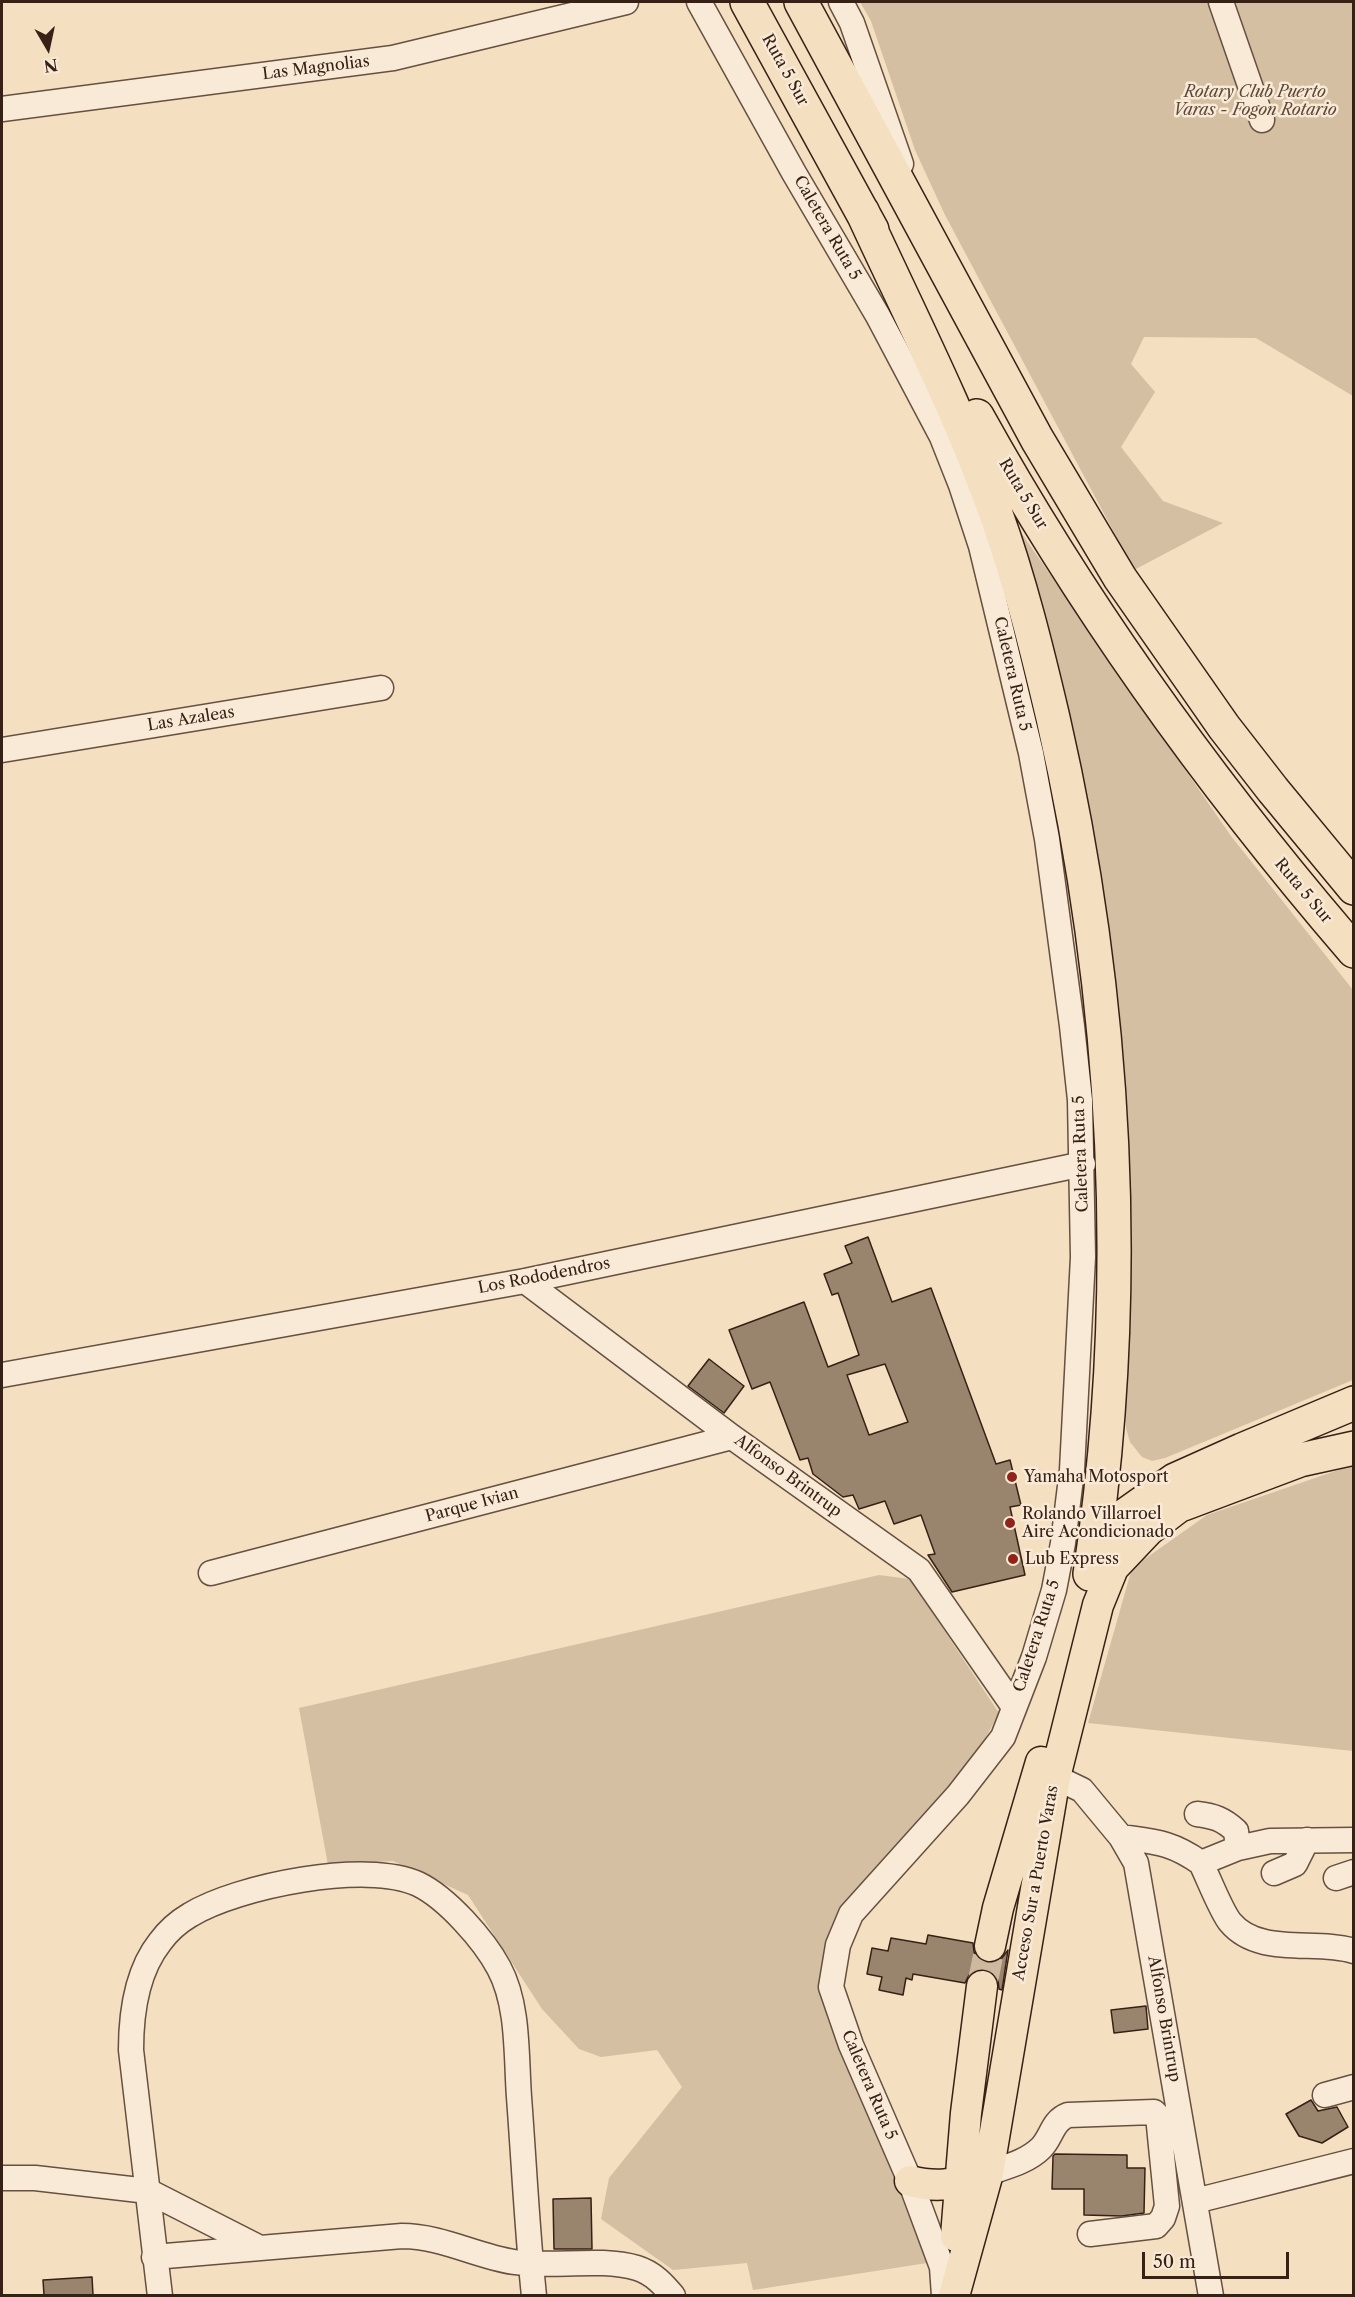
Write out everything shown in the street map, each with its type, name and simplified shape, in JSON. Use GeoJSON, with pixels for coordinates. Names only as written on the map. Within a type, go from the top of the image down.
{"type":"FeatureCollection","features":[{"type":"Feature","properties":{"kind":"highway","name":"Ruta 5 Sur"},"geometry":{"type":"LineString","coordinates":[[747,2],[997,452],[1101,620],[1175,725],[1264,844],[1353,951]]}},
{"type":"Feature","properties":{"kind":"highway"},"geometry":{"type":"LineString","coordinates":[[801,2],[1037,439],[1120,579],[1224,727],[1353,888]]}},
{"type":"Feature","properties":{"kind":"highway"},"geometry":{"type":"LineString","coordinates":[[862,211],[951,402],[999,524],[1023,602],[1046,690],[1086,885],[1104,1040],[1114,1200],[1112,1363],[1101,1500],[1090,1574]]}},
{"type":"Feature","properties":{"kind":"highway"},"geometry":{"type":"LineString","coordinates":[[1090,1574],[1101,1549],[1120,1519],[1175,1480],[1242,1449],[1353,1404]]}},
{"type":"Feature","properties":{"kind":"highway"},"geometry":{"type":"LineString","coordinates":[[1183,1504],[1300,1460],[1353,1448]]}},
{"type":"Feature","properties":{"kind":"highway"},"geometry":{"type":"LineString","coordinates":[[1183,1504],[1242,1449]]}},
{"type":"Feature","properties":{"kind":"main road","name":"Acceso Sur a Puerto Varas"},"geometry":{"type":"LineString","coordinates":[[950,2295],[1054,1777],[1098,1605],[1113,1568],[1149,1530],[1183,1504]]}},
{"type":"Feature","properties":{"kind":"main road","name":"Acceso Sur a Puerto Varas"},"geometry":{"type":"LineString","coordinates":[[990,1946],[998,1908],[1044,1750],[1090,1574]]}},
{"type":"Feature","properties":{"kind":"main road","name":"Acceso Sur a Puerto Varas"},"geometry":{"type":"LineString","coordinates":[[954,2295],[974,2177],[966,2113],[982,1986]]}},
{"type":"Feature","properties":{"kind":"main road"},"geometry":{"type":"LineString","coordinates":[[910,2181],[936,2186],[974,2177]]}},
{"type":"Feature","properties":{"kind":"street","name":"Las Magnolias"},"geometry":{"type":"LineString","coordinates":[[2,109],[393,58],[627,2]]}},
{"type":"Feature","properties":{"kind":"street","name":"Caletera Ruta 5"},"geometry":{"type":"LineString","coordinates":[[699,2],[794,173],[878,316],[942,437],[961,485],[981,546],[1031,753],[1047,839],[1080,1100],[1083,1257],[1078,1369],[1072,1470],[1063,1543],[1051,1601],[1034,1657],[1003,1737],[958,1796],[851,1914],[838,1945],[831,1987],[850,2045],[910,2181],[942,2267],[944,2295]]}},
{"type":"Feature","properties":{"kind":"street"},"geometry":{"type":"LineString","coordinates":[[841,2],[852,23],[924,229]]}},
{"type":"Feature","properties":{"kind":"street"},"geometry":{"type":"LineString","coordinates":[[1221,2],[1262,120]]}},
{"type":"Feature","properties":{"kind":"street","name":"Las Azaleas"},"geometry":{"type":"LineString","coordinates":[[2,750],[381,688]]}},
{"type":"Feature","properties":{"kind":"street","name":"Los Rododendros"},"geometry":{"type":"LineString","coordinates":[[2,1375],[525,1281],[1083,1164]]}},
{"type":"Feature","properties":{"kind":"street","name":"Alfonso Brintrup"},"geometry":{"type":"LineString","coordinates":[[525,1281],[732,1437],[919,1570],[1014,1707]]}},
{"type":"Feature","properties":{"kind":"street","name":"Parque Ivian"},"geometry":{"type":"LineString","coordinates":[[211,1573],[732,1437]]}},
{"type":"Feature","properties":{"kind":"street","name":"Alfonso Brintrup"},"geometry":{"type":"LineString","coordinates":[[1054,1777],[1082,1790],[1121,1837],[1136,1863],[1211,2295]]}},
{"type":"Feature","properties":{"kind":"street"},"geometry":{"type":"LineString","coordinates":[[1197,1814],[1215,1816],[1224,1821],[1236,1831],[1238,1848]]}},
{"type":"Feature","properties":{"kind":"street"},"geometry":{"type":"LineString","coordinates":[[1121,1837],[1160,1842],[1182,1850],[1201,1863],[1229,1921],[1248,1937],[1279,1945],[1341,1947],[1353,1951]]}},
{"type":"Feature","properties":{"kind":"street"},"geometry":{"type":"LineString","coordinates":[[1274,1873],[1295,1864],[1307,1840]]}},
{"type":"Feature","properties":{"kind":"street"},"geometry":{"type":"LineString","coordinates":[[1201,1863],[1238,1848],[1270,1841],[1353,1840]]}},
{"type":"Feature","properties":{"kind":"street"},"geometry":{"type":"LineString","coordinates":[[160,2295],[131,2050],[133,2011],[140,1986],[158,1943],[169,1931],[192,1914],[245,1893],[330,1875],[378,1874],[418,1884],[450,1909],[484,1946],[504,1979],[509,1995],[514,2032],[534,2295]]}},
{"type":"Feature","properties":{"kind":"street"},"geometry":{"type":"LineString","coordinates":[[1325,2095],[1353,2087]]}},
{"type":"Feature","properties":{"kind":"street"},"geometry":{"type":"LineString","coordinates":[[974,2177],[1020,2162],[1041,2148],[1059,2118],[1068,2115],[1111,2112],[1154,2112],[1158,2116],[1167,2206],[1164,2218],[1156,2226],[1090,2234]]}},
{"type":"Feature","properties":{"kind":"street"},"geometry":{"type":"LineString","coordinates":[[1195,2201],[1353,2161]]}},
{"type":"Feature","properties":{"kind":"street"},"geometry":{"type":"LineString","coordinates":[[2,2178],[35,2178],[148,2191],[258,2247]]}},
{"type":"Feature","properties":{"kind":"street"},"geometry":{"type":"LineString","coordinates":[[154,2257],[413,2236],[432,2239],[496,2259],[638,2268],[656,2277],[674,2295]]}},
{"type":"Feature","properties":{"kind":"green space","name":"Rotary Club Puerto Varas - Fogon Rotario"},"geometry":{"type":"Polygon","coordinates":[[[860,2],[1353,2],[1353,396],[1256,338],[1144,337],[1131,364],[1155,392],[1121,447],[1163,501],[1223,523],[1134,570],[945,215],[915,150],[871,21],[860,2]]]}},
{"type":"Feature","properties":{"kind":"green space"},"geometry":{"type":"Polygon","coordinates":[[[1018,528],[1231,836],[1353,990],[1353,1380],[1165,1458],[1152,1461],[1142,1457],[1130,1442],[1126,1428],[1125,1380],[1130,1252],[1018,528]]]}},
{"type":"Feature","properties":{"kind":"green space"},"geometry":{"type":"Polygon","coordinates":[[[1353,1465],[1353,1751],[1088,1723],[1132,1568],[1207,1515],[1353,1465]]]}},
{"type":"Feature","properties":{"kind":"green space"},"geometry":{"type":"Polygon","coordinates":[[[879,1575],[910,1579],[999,1713],[970,1767],[826,1947],[819,1984],[927,2263],[753,2290],[747,2263],[673,2270],[601,2219],[609,2178],[682,2087],[657,2050],[601,2057],[579,2049],[542,2009],[468,1895],[393,1861],[328,1865],[299,1708],[879,1575]]]}},
{"type":"Feature","properties":{"kind":"building"},"geometry":{"type":"Polygon","coordinates":[[[868,1237],[892,1302],[931,1288],[996,1464],[1010,1460],[1021,1505],[1010,1507],[1025,1575],[952,1592],[928,1555],[935,1554],[921,1515],[894,1524],[885,1501],[859,1509],[853,1495],[843,1497],[813,1474],[808,1458],[800,1460],[770,1382],[752,1389],[729,1330],[804,1302],[828,1367],[859,1355],[838,1293],[832,1295],[824,1274],[852,1263],[845,1246],[868,1237]],[[885,1364],[847,1375],[869,1435],[908,1422],[885,1364]]]}},
{"type":"Feature","properties":{"kind":"building"},"geometry":{"type":"Polygon","coordinates":[[[709,1359],[744,1386],[724,1413],[688,1386],[709,1359]]]}},
{"type":"Feature","properties":{"kind":"building"},"geometry":{"type":"Polygon","coordinates":[[[928,1935],[973,1943],[974,1952],[978,1958],[987,1963],[996,1962],[1008,1950],[1002,1990],[999,1989],[998,1980],[993,1973],[984,1969],[976,1970],[969,1975],[965,1983],[913,1974],[912,1980],[906,1978],[903,1995],[879,1990],[882,1977],[867,1974],[872,1948],[888,1951],[891,1938],[926,1944],[928,1935]]]}},
{"type":"Feature","properties":{"kind":"building"},"geometry":{"type":"Polygon","coordinates":[[[1146,2006],[1148,2029],[1114,2033],[1111,2010],[1146,2006]]]}},
{"type":"Feature","properties":{"kind":"building"},"geometry":{"type":"Polygon","coordinates":[[[1311,2100],[1318,2111],[1337,2107],[1348,2127],[1322,2143],[1299,2136],[1286,2114],[1311,2100]]]}},
{"type":"Feature","properties":{"kind":"building"},"geometry":{"type":"Polygon","coordinates":[[[1055,2154],[1127,2155],[1127,2168],[1145,2168],[1144,2213],[1122,2216],[1084,2215],[1084,2189],[1052,2189],[1053,2156],[1055,2154]]]}},
{"type":"Feature","properties":{"kind":"building"},"geometry":{"type":"Polygon","coordinates":[[[591,2198],[592,2249],[554,2249],[553,2199],[591,2198]]]}},
{"type":"Feature","properties":{"kind":"building"},"geometry":{"type":"Polygon","coordinates":[[[92,2277],[93,2295],[44,2295],[43,2280],[92,2277]]]}},
{"type":"Feature","properties":{"kind":"tunnel"},"geometry":{"type":"LineString","coordinates":[[982,1986],[990,1946]]}},
{"type":"Feature","properties":{"kind":"place","name":"Yamaha Motosport"},"geometry":{"type":"Point","coordinates":[1012,1477]}},
{"type":"Feature","properties":{"kind":"place","name":"Rolando Villarroel Aire Acondicionado"},"geometry":{"type":"Point","coordinates":[1010,1523]}},
{"type":"Feature","properties":{"kind":"place","name":"Lub Express"},"geometry":{"type":"Point","coordinates":[1013,1559]}}]}
